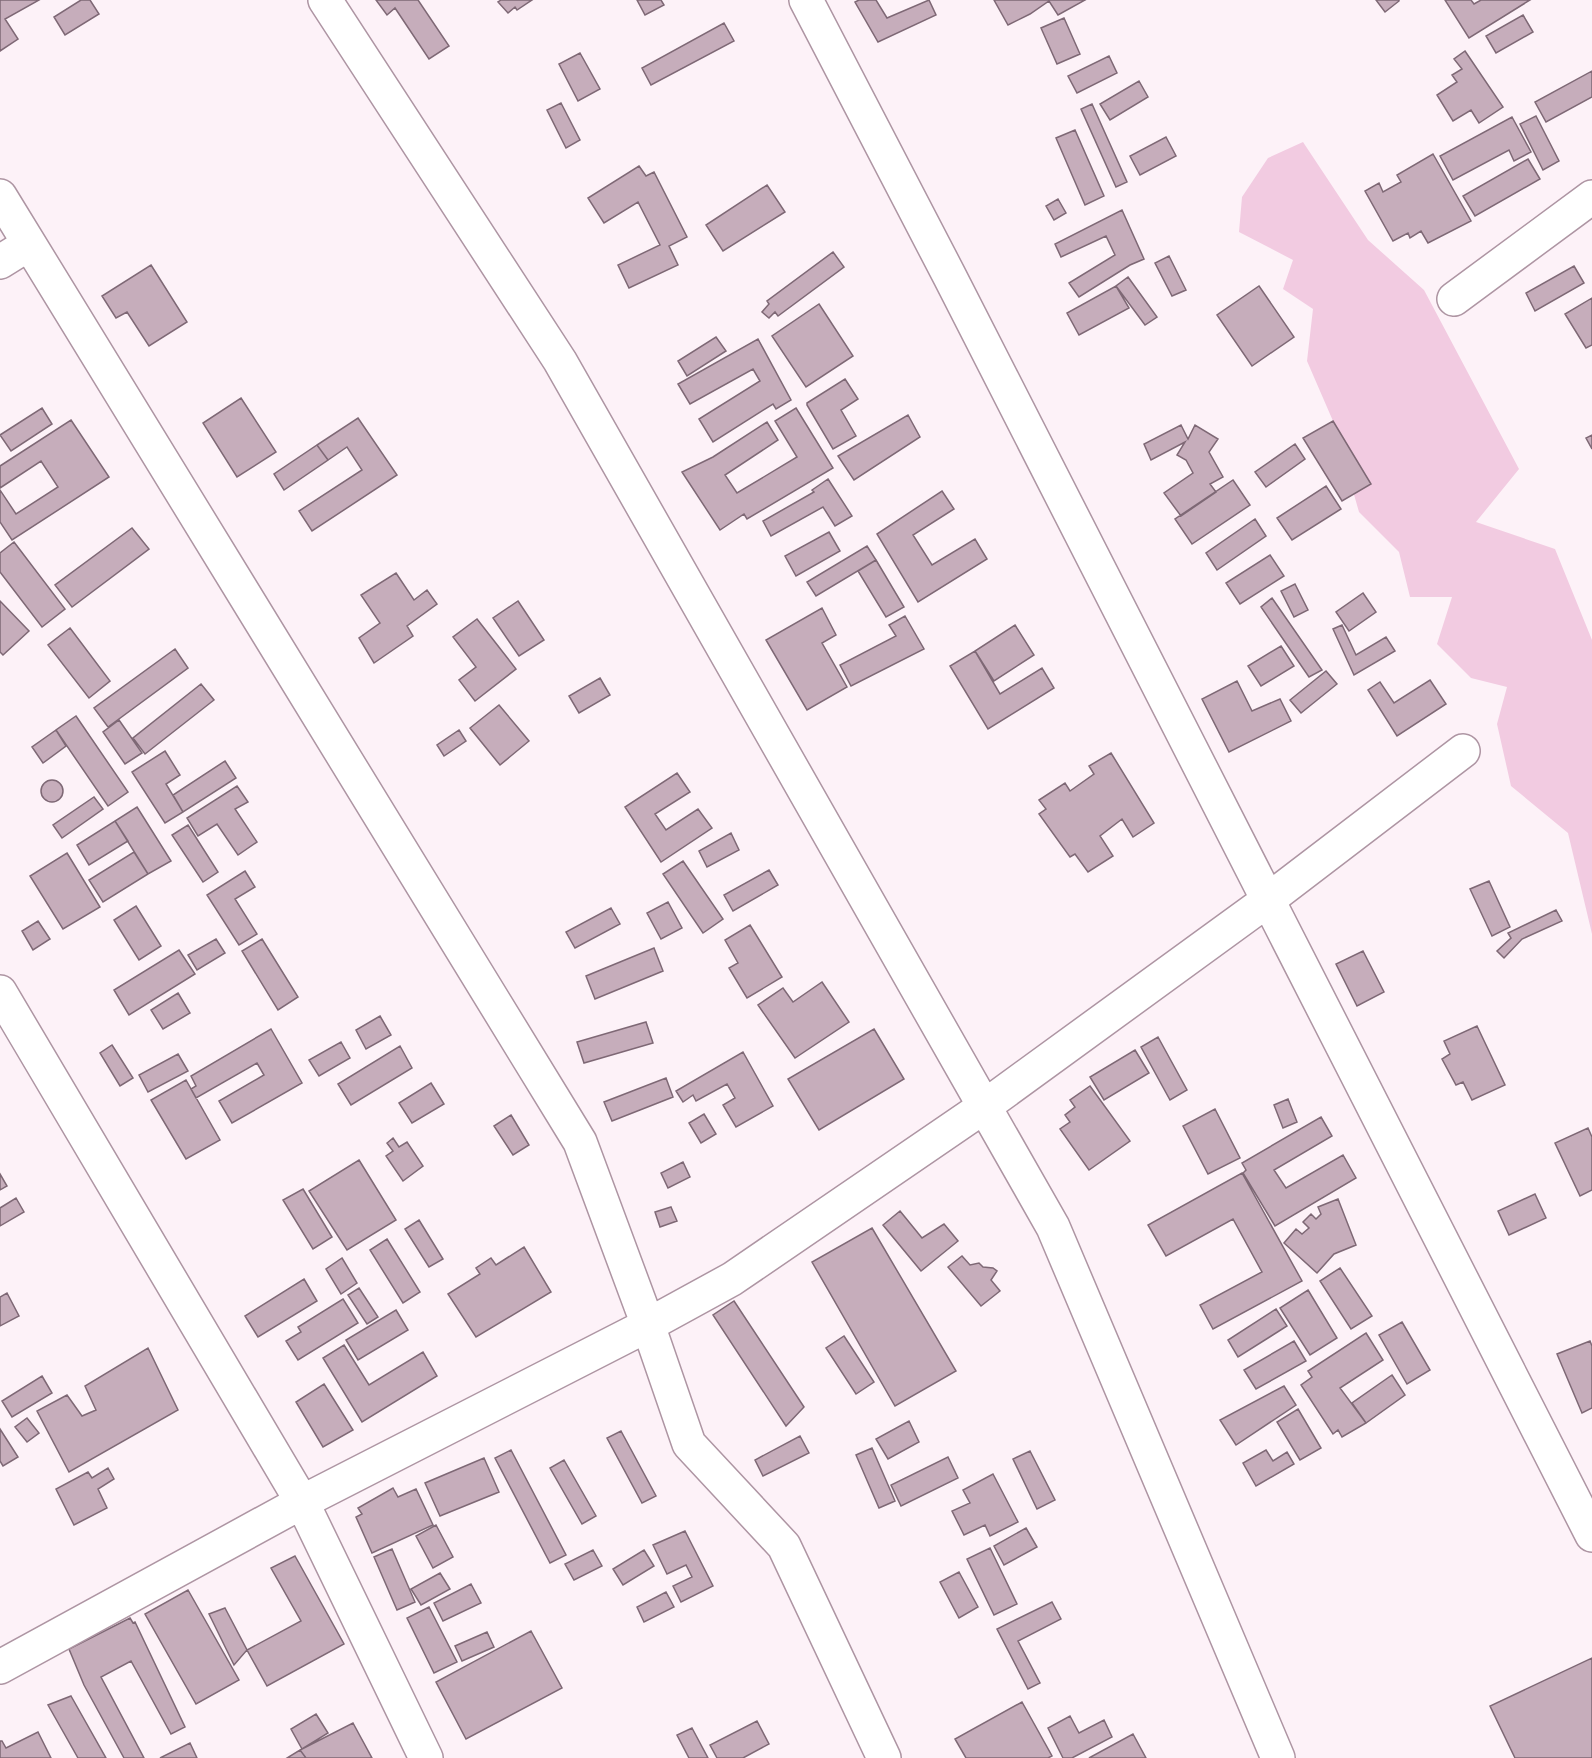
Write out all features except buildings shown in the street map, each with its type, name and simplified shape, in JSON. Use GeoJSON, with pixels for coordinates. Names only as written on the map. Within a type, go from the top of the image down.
{"type":"FeatureCollection","features":[{"type":"Feature","properties":{"kind":"street"},"geometry":{"type":"LineString","coordinates":[[325,0],[560,361],[1053,1227],[1278,1758]]}},
{"type":"Feature","properties":{"kind":"street"},"geometry":{"type":"LineString","coordinates":[[806,0],[950,276],[1592,1535]]}},
{"type":"Feature","properties":{"kind":"street"},"geometry":{"type":"LineString","coordinates":[[0,196],[580,1142],[648,1325],[689,1444],[784,1546],[884,1758]]}},
{"type":"Feature","properties":{"kind":"street"},"geometry":{"type":"LineString","coordinates":[[1454,299],[1592,197]]}},
{"type":"Feature","properties":{"kind":"street"},"geometry":{"type":"LineString","coordinates":[[0,262],[29,244]]}},
{"type":"Feature","properties":{"kind":"street"},"geometry":{"type":"LineString","coordinates":[[0,1667],[302,1502],[648,1325],[732,1279],[985,1106],[1268,900],[1462,751]]}},
{"type":"Feature","properties":{"kind":"street"},"geometry":{"type":"LineString","coordinates":[[0,992],[302,1502],[426,1758]]}},
{"type":"Feature","properties":{"kind":"shaded area"},"geometry":{"type":"Polygon","coordinates":[[[1303,142],[1368,240],[1424,290],[1519,469],[1476,522],[1555,549],[1592,640],[1592,934],[1568,833],[1511,786],[1497,724],[1507,687],[1471,678],[1437,644],[1452,597],[1410,597],[1399,552],[1359,512],[1333,421],[1307,361],[1313,309],[1283,289],[1293,260],[1239,232],[1242,197],[1268,158],[1303,142]]]}}]}
